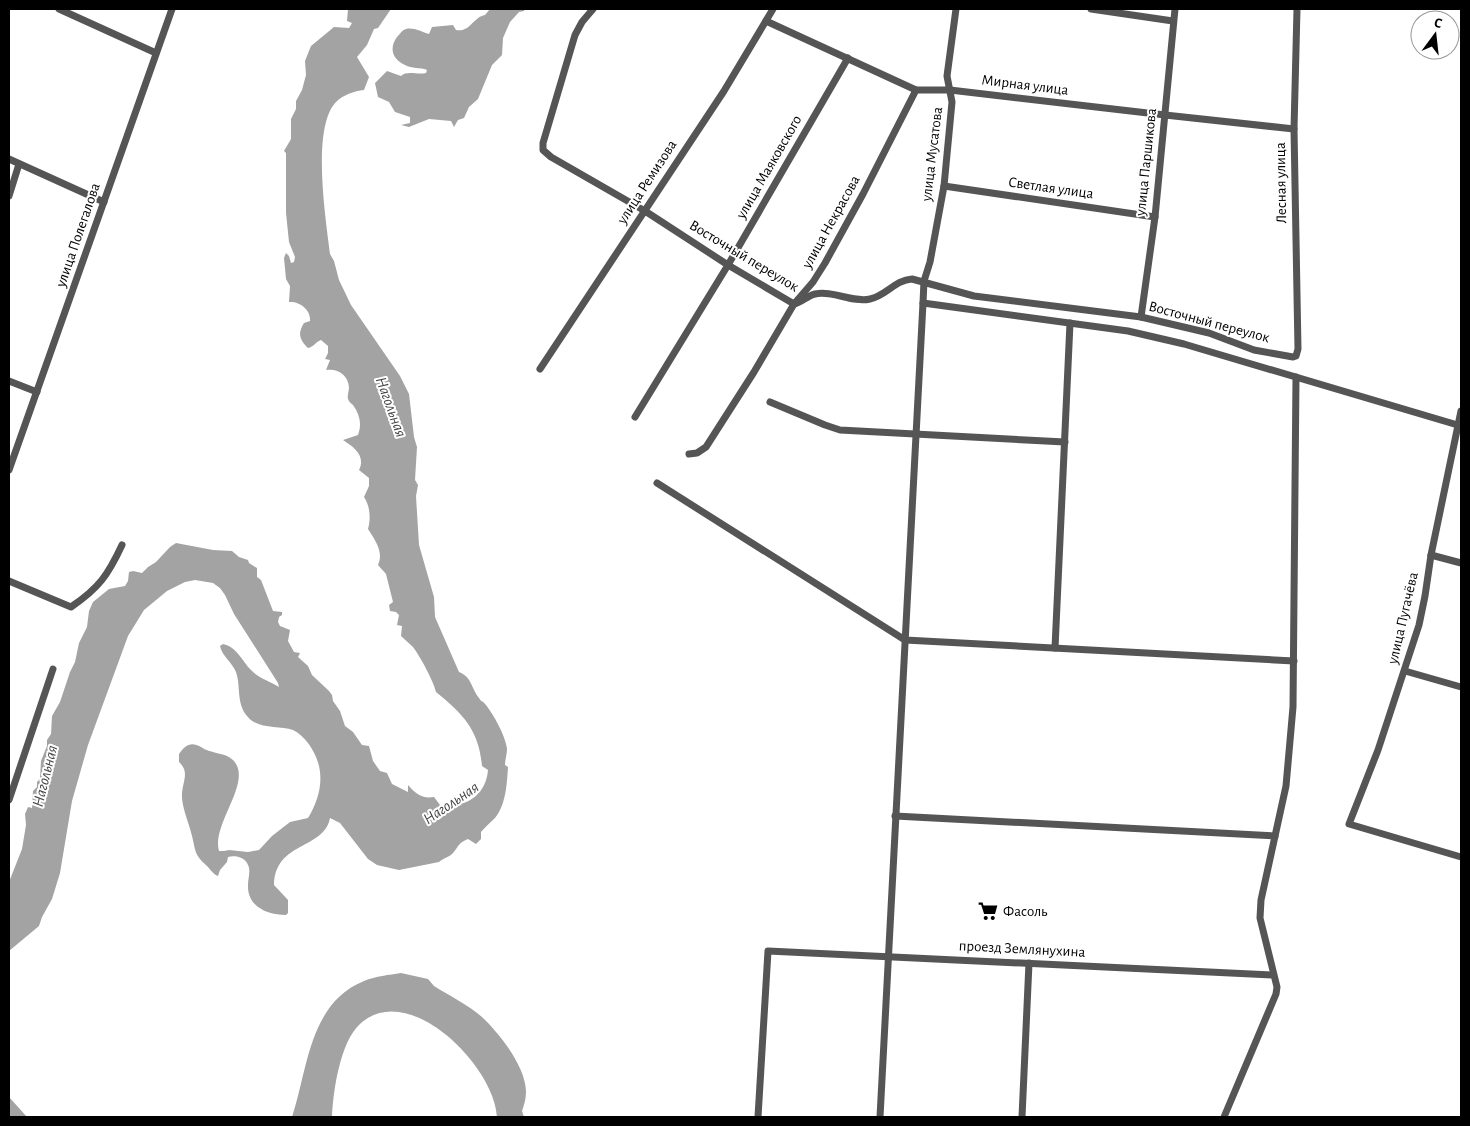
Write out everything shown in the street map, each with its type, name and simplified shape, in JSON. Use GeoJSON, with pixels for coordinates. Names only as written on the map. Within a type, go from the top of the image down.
{"type":"FeatureCollection","features":[{"type":"Feature","properties":{"kind":"street"},"geometry":{"type":"LineString","coordinates":[[59,9],[156,53]]}},
{"type":"Feature","properties":{"kind":"street","name":"улица Полегалова"},"geometry":{"type":"LineString","coordinates":[[9,470],[172,9]]}},
{"type":"Feature","properties":{"kind":"street","name":"Восточный переулок"},"geometry":{"type":"LineString","coordinates":[[593,9],[582,22],[575,35],[543,143],[543,150],[794,304],[816,294],[860,300],[871,299],[881,295],[903,280],[912,279],[974,296],[1141,317],[1209,333],[1254,350],[1288,357],[1296,356]]}},
{"type":"Feature","properties":{"kind":"street","name":"улица Ремизова"},"geometry":{"type":"LineString","coordinates":[[540,369],[724,90],[773,9]]}},
{"type":"Feature","properties":{"kind":"street","name":"улица Мусатова"},"geometry":{"type":"LineString","coordinates":[[880,1117],[924,281],[930,262],[944,186],[952,102],[948,76],[956,9]]}},
{"type":"Feature","properties":{"kind":"street"},"geometry":{"type":"LineString","coordinates":[[1091,9],[1174,21]]}},
{"type":"Feature","properties":{"kind":"street","name":"улица Паршикова"},"geometry":{"type":"LineString","coordinates":[[1141,317],[1155,217],[1175,9]]}},
{"type":"Feature","properties":{"kind":"street","name":"Лесная улица"},"geometry":{"type":"LineString","coordinates":[[1296,356],[1298,349],[1294,129],[1297,9]]}},
{"type":"Feature","properties":{"kind":"street","name":"Мирная улица"},"geometry":{"type":"LineString","coordinates":[[766,20],[916,90],[950,90],[1165,116],[1294,129]]}},
{"type":"Feature","properties":{"kind":"street","name":"улица Маяковского"},"geometry":{"type":"LineString","coordinates":[[634,417],[728,264],[848,58]]}},
{"type":"Feature","properties":{"kind":"street","name":"улица Некрасова"},"geometry":{"type":"LineString","coordinates":[[689,454],[697,453],[706,448],[794,304],[813,282],[825,263],[863,194],[916,90]]}},
{"type":"Feature","properties":{"kind":"street"},"geometry":{"type":"LineString","coordinates":[[9,160],[104,202]]}},
{"type":"Feature","properties":{"kind":"street"},"geometry":{"type":"LineString","coordinates":[[9,196],[19,164]]}},
{"type":"Feature","properties":{"kind":"street","name":"Светлая улица"},"geometry":{"type":"LineString","coordinates":[[944,186],[1155,217]]}},
{"type":"Feature","properties":{"kind":"street","name":"Восточный переулок"},"geometry":{"type":"LineString","coordinates":[[923,302],[1128,331],[1184,344],[1460,425]]}},
{"type":"Feature","properties":{"kind":"street"},"geometry":{"type":"LineString","coordinates":[[1055,648],[1070,323]]}},
{"type":"Feature","properties":{"kind":"street"},"geometry":{"type":"LineString","coordinates":[[1224,1117],[1276,994],[1277,987],[1260,918],[1261,900],[1286,786],[1292,707],[1296,377]]}},
{"type":"Feature","properties":{"kind":"street"},"geometry":{"type":"LineString","coordinates":[[9,381],[37,392]]}},
{"type":"Feature","properties":{"kind":"street"},"geometry":{"type":"LineString","coordinates":[[770,402],[840,430],[1065,442]]}},
{"type":"Feature","properties":{"kind":"street","name":"улица Пугачёва"},"geometry":{"type":"LineString","coordinates":[[1461,411],[1460,425],[1431,555],[1419,625],[1378,750],[1349,824],[1461,857]]}},
{"type":"Feature","properties":{"kind":"street"},"geometry":{"type":"LineString","coordinates":[[657,483],[905,640],[1294,661]]}},
{"type":"Feature","properties":{"kind":"street"},"geometry":{"type":"LineString","coordinates":[[9,581],[72,606],[90,594],[111,569],[122,545]]}},
{"type":"Feature","properties":{"kind":"street"},"geometry":{"type":"LineString","coordinates":[[1431,555],[1461,562]]}},
{"type":"Feature","properties":{"kind":"street"},"geometry":{"type":"LineString","coordinates":[[9,800],[53,669]]}},
{"type":"Feature","properties":{"kind":"street"},"geometry":{"type":"LineString","coordinates":[[1405,670],[1461,687]]}},
{"type":"Feature","properties":{"kind":"street"},"geometry":{"type":"LineString","coordinates":[[896,816],[1275,836]]}},
{"type":"Feature","properties":{"kind":"street","name":"проезд Землянухина"},"geometry":{"type":"LineString","coordinates":[[758,1117],[768,951],[1273,975]]}},
{"type":"Feature","properties":{"kind":"street"},"geometry":{"type":"LineString","coordinates":[[1022,1117],[1029,963]]}},
{"type":"Feature","properties":{"kind":"water","name":"Нагольная"},"geometry":{"type":"Polygon","coordinates":[[[348,9],[391,9],[378,28],[374,29],[367,45],[357,57],[369,77],[364,90],[342,97],[336,102],[328,115],[324,132],[322,175],[330,254],[339,280],[351,305],[400,376],[409,394],[417,447],[415,480],[418,485],[416,496],[419,545],[434,597],[435,617],[459,672],[469,680],[476,694],[492,713],[504,738],[507,749],[505,765],[508,767],[502,807],[495,818],[481,832],[481,839],[476,844],[468,839],[460,843],[452,854],[439,862],[399,870],[377,865],[368,859],[340,823],[330,818],[326,828],[319,836],[282,860],[276,871],[274,885],[288,900],[288,913],[286,915],[279,915],[260,908],[251,899],[249,893],[249,870],[245,860],[234,856],[228,857],[218,876],[213,873],[198,855],[183,803],[182,793],[185,774],[183,766],[179,762],[179,754],[186,746],[194,744],[230,757],[238,769],[239,779],[236,791],[218,840],[219,851],[248,852],[259,850],[272,836],[290,822],[308,818],[319,790],[320,771],[318,761],[306,741],[293,730],[263,725],[247,716],[241,706],[236,672],[220,646],[223,644],[232,648],[254,673],[279,687],[278,683],[234,614],[220,588],[213,583],[195,580],[185,582],[167,591],[144,610],[128,636],[88,745],[72,801],[60,873],[52,899],[39,926],[9,951],[9,882],[22,849],[26,825],[25,814],[28,807],[32,808],[33,791],[40,779],[41,761],[47,746],[47,740],[51,734],[52,716],[60,702],[75,662],[79,643],[87,627],[89,611],[93,602],[109,589],[125,586],[128,581],[129,572],[142,573],[176,543],[213,550],[232,551],[239,557],[248,560],[249,563],[257,568],[257,577],[261,580],[273,611],[282,612],[278,622],[280,626],[290,630],[288,641],[294,652],[300,653],[298,657],[308,666],[312,675],[332,695],[345,726],[353,732],[362,745],[369,746],[373,761],[380,771],[387,773],[392,784],[408,792],[408,785],[420,795],[434,797],[440,805],[449,806],[465,803],[472,799],[483,787],[486,779],[488,770],[482,766],[477,742],[468,724],[436,692],[419,656],[413,647],[401,636],[402,626],[397,625],[399,615],[396,612],[390,611],[389,605],[393,602],[386,574],[378,565],[380,560],[379,551],[368,529],[368,504],[364,497],[369,486],[369,478],[359,470],[361,460],[358,452],[343,440],[358,435],[360,427],[357,412],[348,399],[349,387],[347,379],[338,371],[326,370],[330,360],[325,359],[328,353],[328,346],[321,340],[308,348],[303,342],[300,334],[304,323],[310,321],[309,313],[301,305],[289,302],[290,286],[286,279],[284,258],[286,253],[291,263],[294,262],[295,257],[289,242],[286,213],[286,153],[284,151],[291,139],[291,119],[296,109],[296,101],[302,90],[306,75],[305,61],[311,46],[334,27],[349,28],[352,23],[347,21],[348,9]]]}},
{"type":"Feature","properties":{"kind":"water"},"geometry":{"type":"Polygon","coordinates":[[[490,9],[525,9],[519,12],[510,22],[503,38],[502,55],[492,65],[478,99],[469,107],[464,118],[458,120],[454,127],[451,121],[429,119],[409,127],[401,125],[410,123],[410,117],[395,112],[389,102],[378,97],[375,83],[387,71],[401,76],[406,73],[426,73],[427,70],[413,68],[397,60],[393,53],[393,45],[397,37],[406,29],[415,29],[429,34],[432,27],[453,25],[456,30],[465,29],[485,15],[490,9]]]}},
{"type":"Feature","properties":{"kind":"water"},"geometry":{"type":"Polygon","coordinates":[[[401,973],[428,979],[434,986],[477,1013],[496,1032],[511,1052],[522,1072],[526,1092],[522,1111],[524,1117],[497,1117],[493,1097],[482,1075],[466,1054],[446,1035],[424,1020],[402,1013],[380,1013],[360,1024],[347,1043],[339,1068],[332,1117],[292,1117],[313,1039],[321,1021],[332,1005],[346,991],[364,981],[401,973]]]}},
{"type":"Feature","properties":{"kind":"water"},"geometry":{"type":"Polygon","coordinates":[[[9,1097],[27,1117],[9,1117],[9,1097]]]}},
{"type":"Feature","properties":{"kind":"place","name":"Фасоль"},"geometry":{"type":"Point","coordinates":[988,911]}}]}
